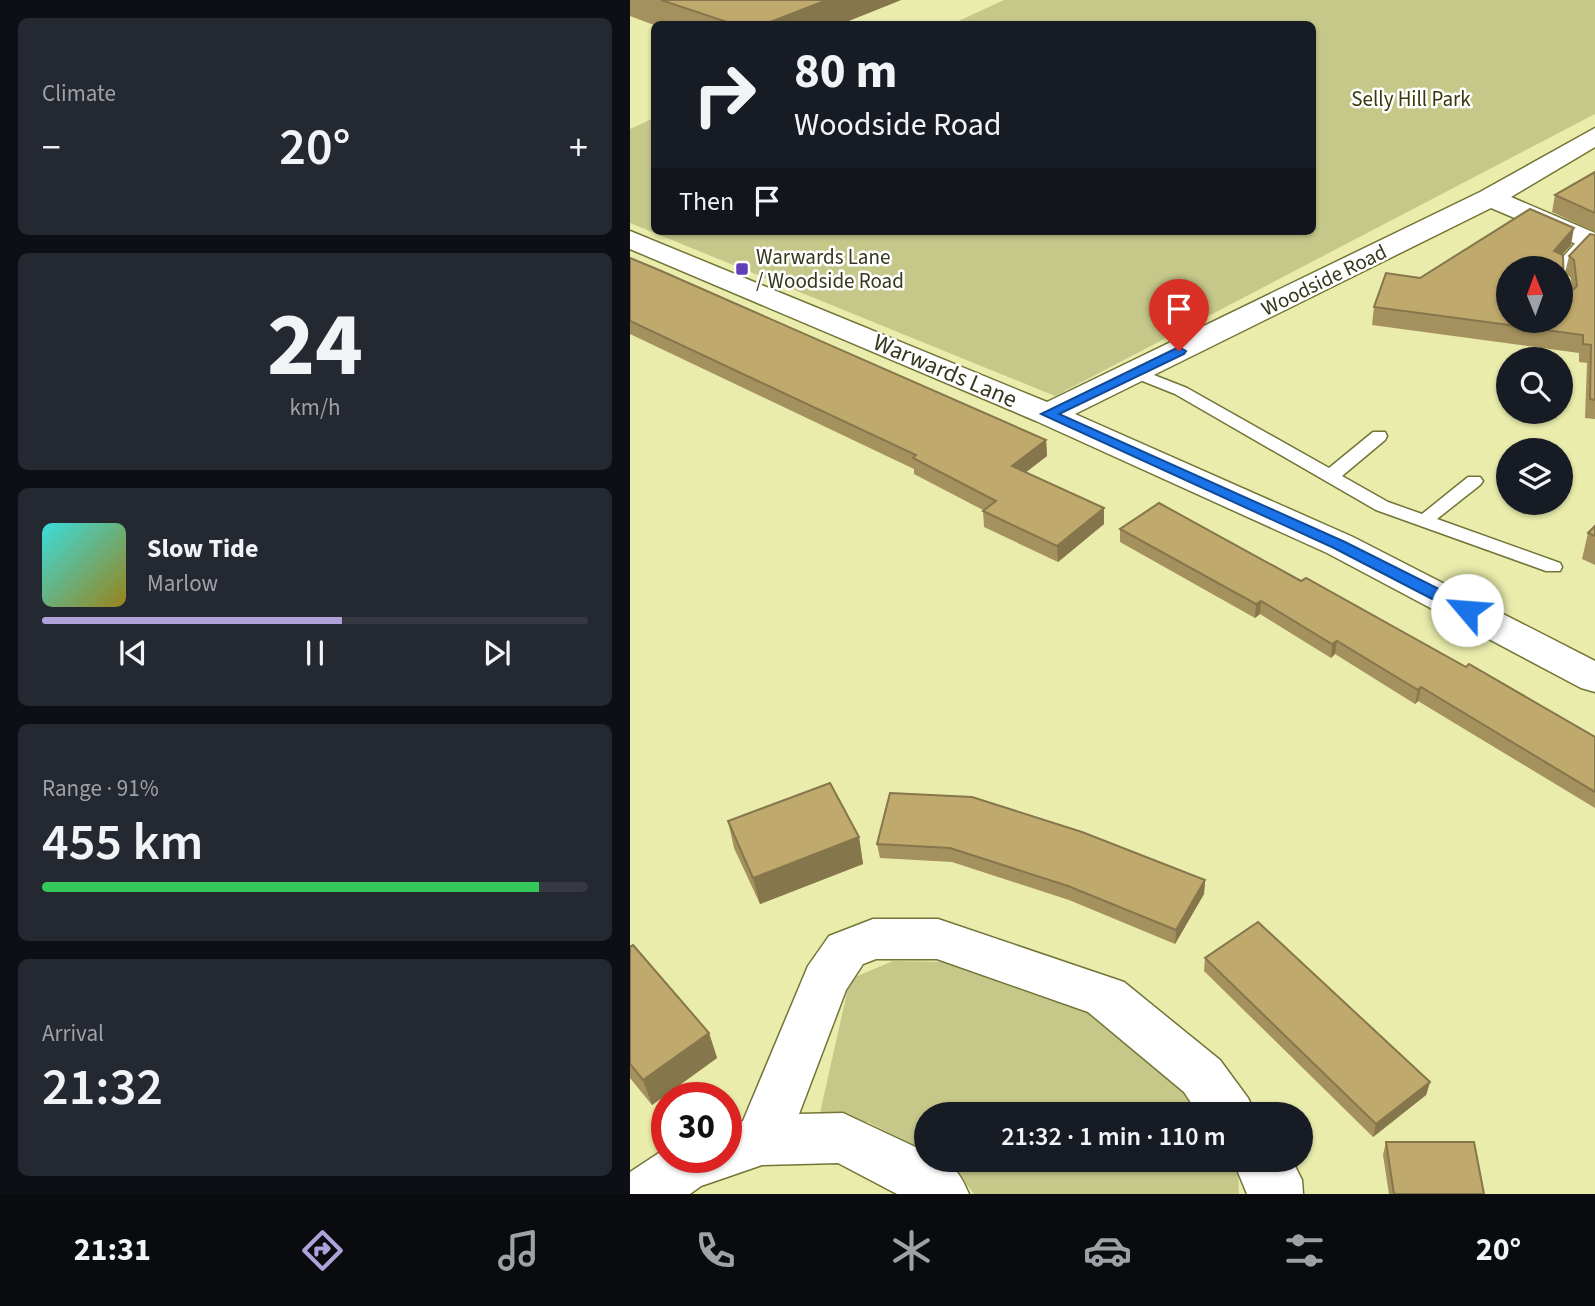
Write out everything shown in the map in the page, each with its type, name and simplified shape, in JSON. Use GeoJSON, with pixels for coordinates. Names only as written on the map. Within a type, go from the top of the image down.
{"type":"FeatureCollection","features":[{"type":"Feature","properties":{"kind":"street","name":"Woodside Road"},"geometry":{"type":"LineString","coordinates":[[1048,414],[1490,198],[1595,136]]}},
{"type":"Feature","properties":{"kind":"street"},"geometry":{"type":"LineString","coordinates":[[1490,198],[1590,241]]}},
{"type":"Feature","properties":{"kind":"street","name":"Warwards Lane"},"geometry":{"type":"LineString","coordinates":[[630,239],[1048,414],[1340,545],[1595,678]]}},
{"type":"Feature","properties":{"kind":"street"},"geometry":{"type":"LineString","coordinates":[[742,1135],[825,981],[846,950],[873,939],[938,939],[1105,997],[1202,1076],[1220,1102]]}},
{"type":"Feature","properties":{"kind":"street"},"geometry":{"type":"LineString","coordinates":[[742,1149],[843,1139],[933,1184],[941,1194]]}},
{"type":"Feature","properties":{"kind":"street"},"geometry":{"type":"LineString","coordinates":[[1268,1172],[1274,1180],[1275,1194]]}},
{"type":"Feature","properties":{"kind":"street"},"geometry":{"type":"LineString","coordinates":[[644,1194],[675,1173]]}},
{"type":"Feature","properties":{"kind":"lane"},"geometry":{"type":"LineString","coordinates":[[1573,256],[1590,241]]}},
{"type":"Feature","properties":{"kind":"lane"},"geometry":{"type":"LineString","coordinates":[[1136,373],[1181,391],[1382,506],[1553,567]]}},
{"type":"Feature","properties":{"kind":"lane"},"geometry":{"type":"LineString","coordinates":[[1329,477],[1379,436]]}},
{"type":"Feature","properties":{"kind":"lane"},"geometry":{"type":"LineString","coordinates":[[1424,520],[1474,481]]}},
{"type":"Feature","properties":{"kind":"green space","name":"Selly Hill Park"},"geometry":{"type":"Polygon","coordinates":[[[1004,0],[1595,0],[1595,114],[1055,396],[659,235],[1316,235],[1316,21],[958,21],[1004,0]]]}},
{"type":"Feature","properties":{"kind":"green space","name":"Selly Hill Park"},"geometry":{"type":"Polygon","coordinates":[[[651,119],[651,232],[630,223],[630,129],[651,119]]]}},
{"type":"Feature","properties":{"kind":"green space"},"geometry":{"type":"Polygon","coordinates":[[[893,961],[950,962],[1095,1014],[1177,1081],[1191,1102],[914,1102],[914,1146],[868,1122],[818,1122],[850,979],[893,961]]]}},
{"type":"Feature","properties":{"kind":"green space"},"geometry":{"type":"Polygon","coordinates":[[[957,1172],[1238,1172],[1239,1194],[974,1194],[957,1172]]]}},
{"type":"Feature","properties":{"kind":"building"},"geometry":{"type":"Polygon","coordinates":[[[661,0],[827,0],[773,21],[724,21],[661,0]]]}},
{"type":"Feature","properties":{"kind":"building"},"geometry":{"type":"Polygon","coordinates":[[[1595,172],[1595,213],[1555,195],[1595,172]]]}},
{"type":"Feature","properties":{"kind":"building"},"geometry":{"type":"Polygon","coordinates":[[[1530,209],[1574,228],[1554,251],[1563,256],[1496,256],[1496,323],[1374,307],[1386,273],[1420,278],[1530,209]]]}},
{"type":"Feature","properties":{"kind":"building"},"geometry":{"type":"Polygon","coordinates":[[[1590,234],[1595,235],[1595,400],[1590,399],[1591,345],[1583,344],[1583,335],[1568,333],[1573,333],[1573,290],[1577,286],[1573,256],[1569,256],[1590,234]]]}},
{"type":"Feature","properties":{"kind":"building"},"geometry":{"type":"Polygon","coordinates":[[[630,258],[1046,440],[1012,466],[1104,508],[1057,546],[983,511],[996,501],[913,458],[916,455],[630,321],[630,258]]]}},
{"type":"Feature","properties":{"kind":"building"},"geometry":{"type":"Polygon","coordinates":[[[1159,503],[1301,581],[1306,578],[1466,667],[1469,664],[1595,737],[1595,792],[1421,687],[1418,690],[1337,641],[1332,644],[1261,601],[1256,604],[1120,529],[1159,503]]]}},
{"type":"Feature","properties":{"kind":"building"},"geometry":{"type":"Polygon","coordinates":[[[1595,526],[1595,536],[1588,533],[1595,526]]]}},
{"type":"Feature","properties":{"kind":"building"},"geometry":{"type":"Polygon","coordinates":[[[830,783],[859,837],[753,878],[728,821],[830,783]]]}},
{"type":"Feature","properties":{"kind":"building"},"geometry":{"type":"Polygon","coordinates":[[[890,793],[972,797],[1082,832],[1205,880],[1176,930],[1068,886],[950,848],[877,844],[890,793]]]}},
{"type":"Feature","properties":{"kind":"building"},"geometry":{"type":"Polygon","coordinates":[[[1258,922],[1430,1082],[1376,1124],[1205,958],[1258,922]]]}},
{"type":"Feature","properties":{"kind":"building"},"geometry":{"type":"Polygon","coordinates":[[[633,945],[709,1033],[643,1080],[630,1064],[630,947],[633,945]]]}},
{"type":"Feature","properties":{"kind":"building"},"geometry":{"type":"Polygon","coordinates":[[[1386,1142],[1474,1142],[1484,1194],[1394,1194],[1386,1142]]]}},
{"type":"Feature","properties":{"kind":"place","name":"Warwards Lane / Woodside Road"},"geometry":{"type":"Point","coordinates":[742,269]}},
{"type":"Feature","properties":{"kind":"route"},"geometry":{"type":"LineString","coordinates":[[1179,351],[1048,414],[1340,545],[1467,610]]}}]}
